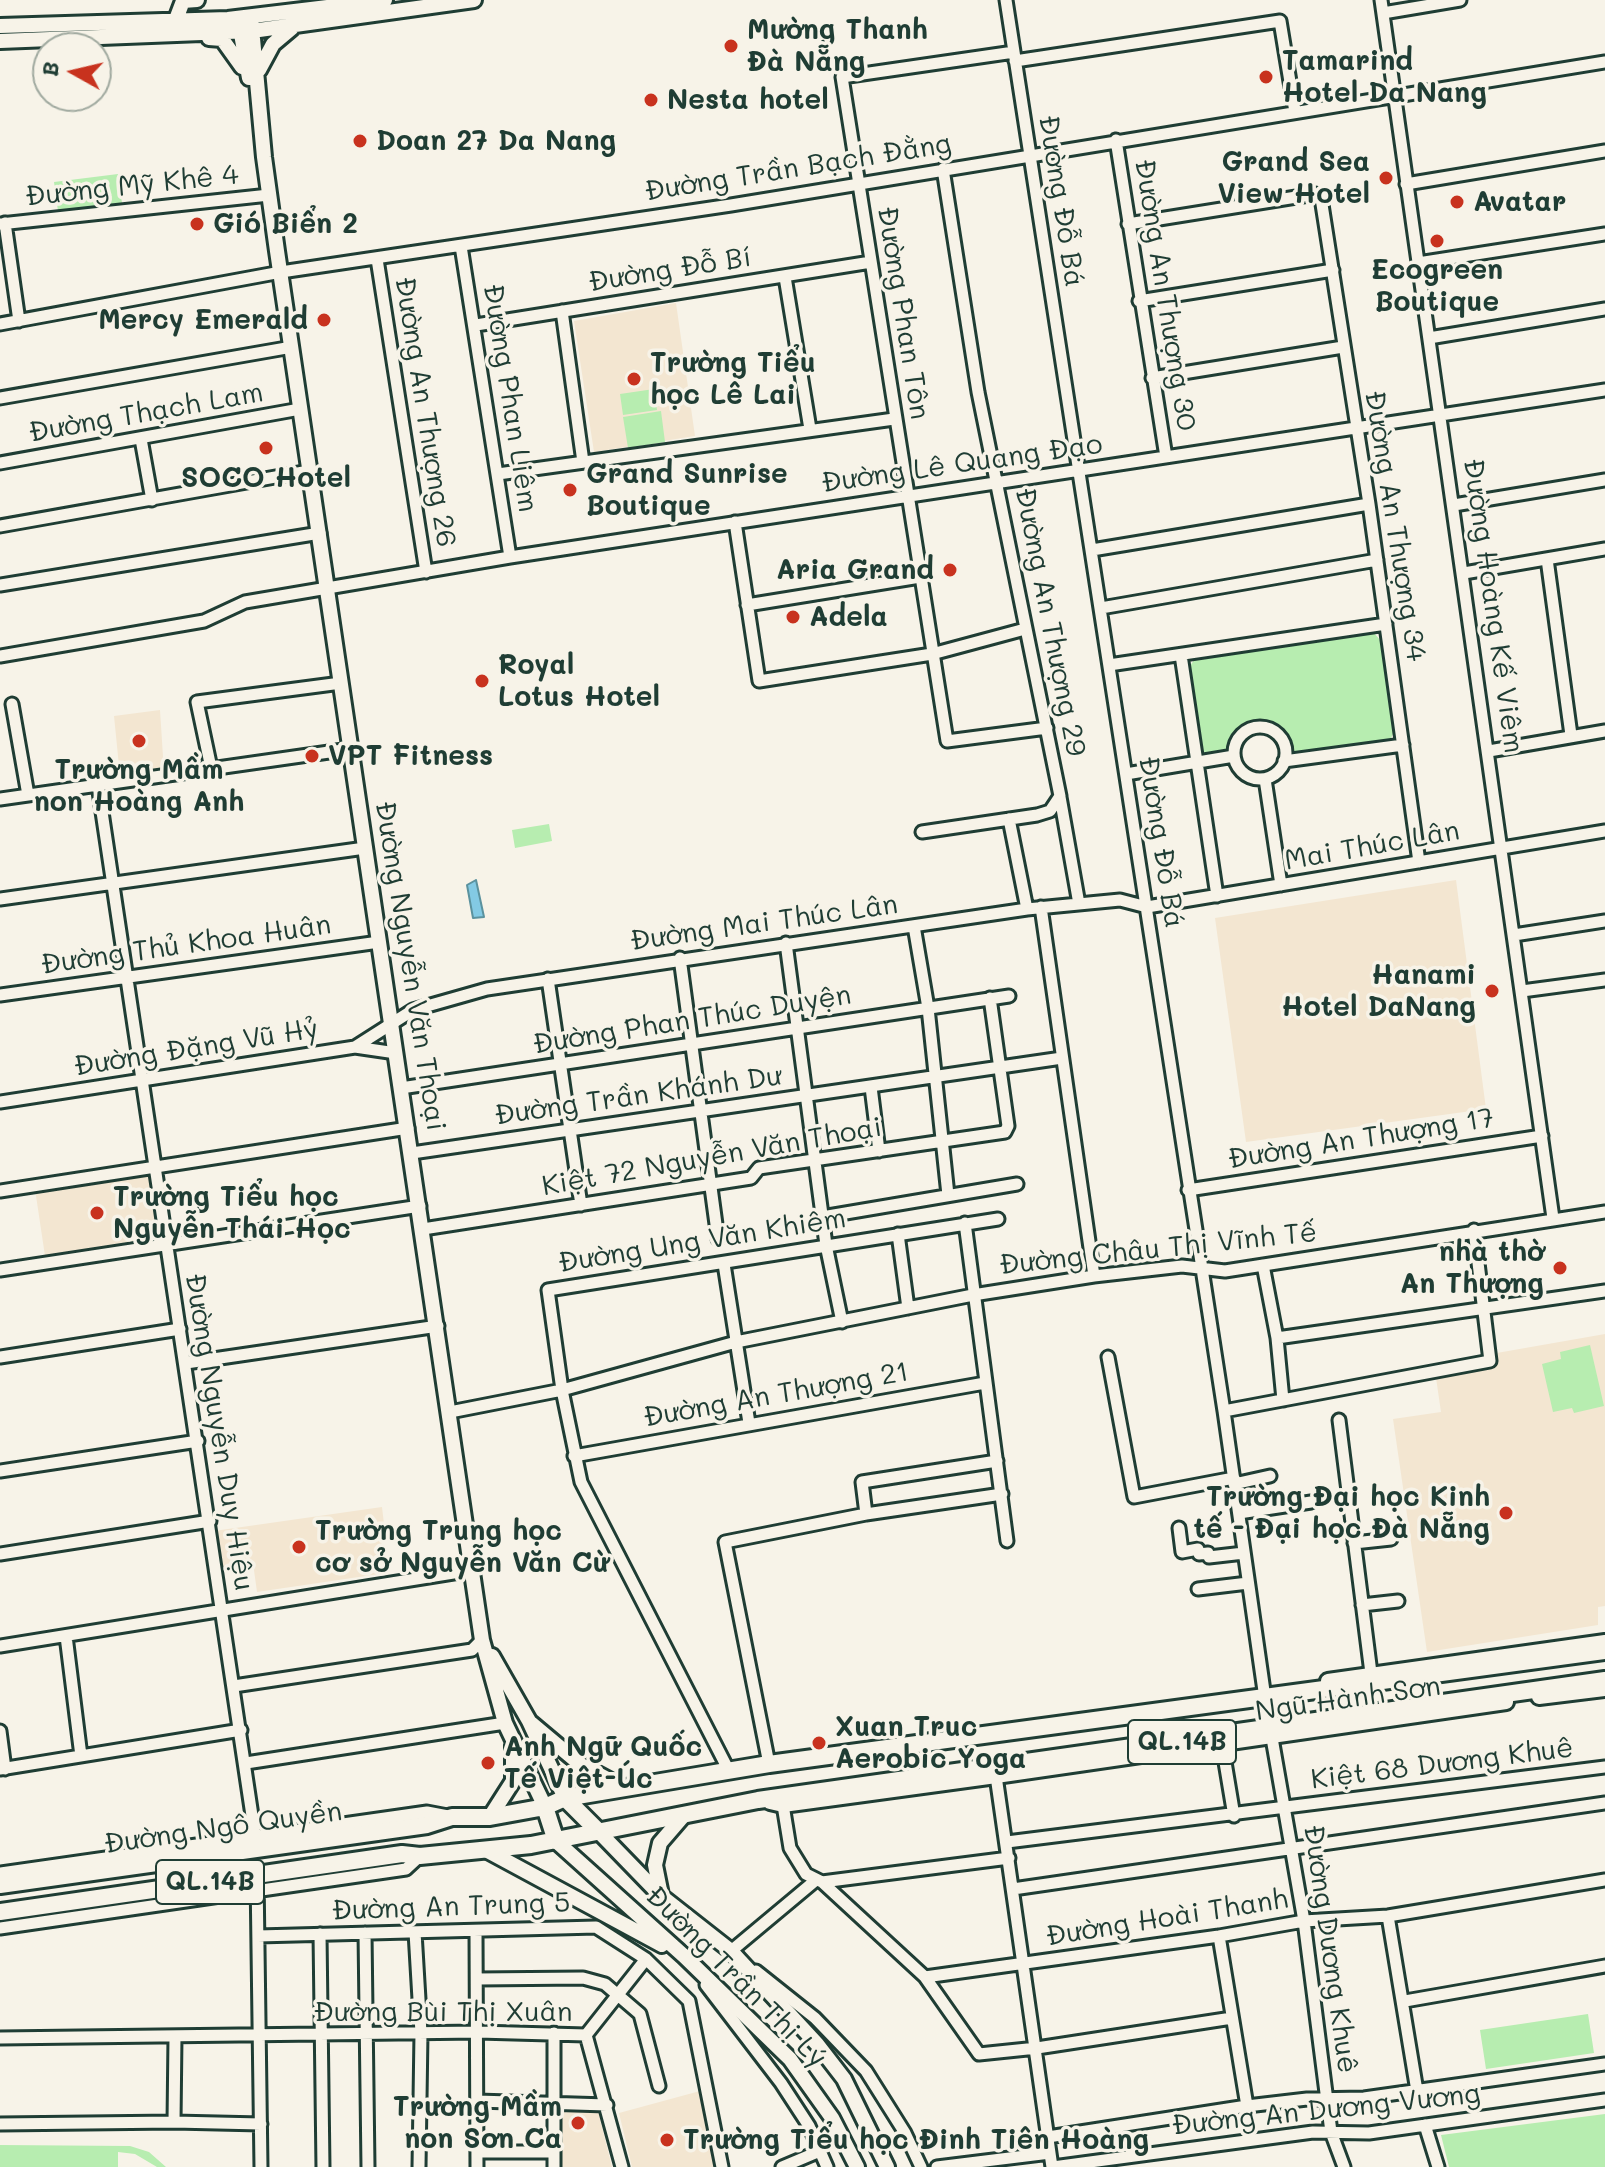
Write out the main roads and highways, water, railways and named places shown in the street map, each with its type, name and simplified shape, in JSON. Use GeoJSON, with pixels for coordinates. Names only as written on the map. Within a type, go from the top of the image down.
{"type":"FeatureCollection","features":[{"type":"Feature","properties":{"kind":"highway","name":"Ngũ Hành Sơn"},"geometry":{"type":"LineString","coordinates":[[1264,1695],[1291,1694],[1372,1678],[1605,1651]]}},
{"type":"Feature","properties":{"kind":"highway","name":"Ngũ Hành Sơn"},"geometry":{"type":"LineString","coordinates":[[758,1800],[1271,1732],[1605,1680]]}},
{"type":"Feature","properties":{"kind":"highway","name":"QL.14B"},"geometry":{"type":"LineString","coordinates":[[565,1798],[599,1795],[622,1787],[729,1771],[768,1761],[1264,1695]]}},
{"type":"Feature","properties":{"kind":"highway","name":"Đường Ngô Quyền"},"geometry":{"type":"LineString","coordinates":[[0,1885],[256,1843],[427,1825],[452,1817],[490,1817],[545,1807],[565,1798]]}},
{"type":"Feature","properties":{"kind":"highway"},"geometry":{"type":"LineString","coordinates":[[565,1798],[599,1832]]}},
{"type":"Feature","properties":{"kind":"highway","name":"QL.14B"},"geometry":{"type":"LineString","coordinates":[[599,1832],[758,1800]]}},
{"type":"Feature","properties":{"kind":"highway"},"geometry":{"type":"LineString","coordinates":[[545,1807],[556,1841]]}},
{"type":"Feature","properties":{"kind":"highway","name":"Đường Ngô Quyền"},"geometry":{"type":"LineString","coordinates":[[0,1912],[257,1883],[402,1854],[420,1856],[486,1850],[599,1832]]}},
{"type":"Feature","properties":{"kind":"main road"},"geometry":{"type":"LineString","coordinates":[[175,22],[183,1],[197,0]]}},
{"type":"Feature","properties":{"kind":"main road"},"geometry":{"type":"LineString","coordinates":[[189,36],[385,0]]}},
{"type":"Feature","properties":{"kind":"main road"},"geometry":{"type":"LineString","coordinates":[[253,78],[264,54],[277,38],[320,10],[474,0]]}},
{"type":"Feature","properties":{"kind":"main road"},"geometry":{"type":"LineString","coordinates":[[0,26],[175,22],[297,26]]}},
{"type":"Feature","properties":{"kind":"main road","name":"Đường Nguyễn Văn Thoại"},"geometry":{"type":"LineString","coordinates":[[246,24],[482,1640],[505,1723],[545,1807]]}},
{"type":"Feature","properties":{"kind":"main road"},"geometry":{"type":"LineString","coordinates":[[0,41],[189,36],[222,39],[253,78]]}},
{"type":"Feature","properties":{"kind":"main road","name":"Đường Nguyễn Văn Thoại"},"geometry":{"type":"LineString","coordinates":[[482,1640],[529,1721],[565,1798]]}},
{"type":"Feature","properties":{"kind":"main road","name":"Ngũ Hành Sơn"},"geometry":{"type":"LineString","coordinates":[[1264,1695],[1605,1642]]}},
{"type":"Feature","properties":{"kind":"main road","name":"Ngũ Hành Sơn"},"geometry":{"type":"LineString","coordinates":[[758,1800],[783,1805],[1222,1744],[1271,1732],[1605,1689]]}},
{"type":"Feature","properties":{"kind":"main road"},"geometry":{"type":"LineString","coordinates":[[529,1721],[581,1765],[622,1787]]}},
{"type":"Feature","properties":{"kind":"main road"},"geometry":{"type":"LineString","coordinates":[[490,1817],[513,1781],[513,1741]]}},
{"type":"Feature","properties":{"kind":"main road"},"geometry":{"type":"LineString","coordinates":[[661,1896],[655,1865],[660,1843],[685,1814]]}},
{"type":"Feature","properties":{"kind":"main road","name":"Đường Trần Thị Lý"},"geometry":{"type":"LineString","coordinates":[[599,1832],[615,1853],[661,1896],[731,1951],[817,2044],[844,2079],[887,2167]]}},
{"type":"Feature","properties":{"kind":"main road","name":"Đường Trần Thị Lý"},"geometry":{"type":"LineString","coordinates":[[556,1841],[684,1956],[790,2059],[832,2118],[857,2167]]}},
{"type":"Feature","properties":{"kind":"main road"},"geometry":{"type":"LineString","coordinates":[[486,1850],[684,1956]]}},
{"type":"Feature","properties":{"kind":"water"},"geometry":{"type":"Polygon","coordinates":[[[476,880],[484,917],[473,918],[467,885],[476,880]]]}},
{"type":"Feature","properties":{"kind":"place","name":"Mường Thanh Đà Nẵng"},"geometry":{"type":"Point","coordinates":[731,46]}},
{"type":"Feature","properties":{"kind":"place","name":"Tamarind Hotel Da Nang"},"geometry":{"type":"Point","coordinates":[1266,77]}},
{"type":"Feature","properties":{"kind":"place","name":"Nesta hotel"},"geometry":{"type":"Point","coordinates":[651,100]}},
{"type":"Feature","properties":{"kind":"place","name":"Doan 27 Da Nang"},"geometry":{"type":"Point","coordinates":[360,141]}},
{"type":"Feature","properties":{"kind":"place","name":"Grand Sea View Hotel"},"geometry":{"type":"Point","coordinates":[1386,178]}},
{"type":"Feature","properties":{"kind":"place","name":"Avatar"},"geometry":{"type":"Point","coordinates":[1457,202]}},
{"type":"Feature","properties":{"kind":"place","name":"Gió Biển 2"},"geometry":{"type":"Point","coordinates":[197,224]}},
{"type":"Feature","properties":{"kind":"place","name":"Ecogreen Boutique"},"geometry":{"type":"Point","coordinates":[1437,241]}},
{"type":"Feature","properties":{"kind":"place","name":"Mercy Emerald"},"geometry":{"type":"Point","coordinates":[324,320]}},
{"type":"Feature","properties":{"kind":"place","name":"Trường Tiểu học Lê Lai"},"geometry":{"type":"Point","coordinates":[634,379]}},
{"type":"Feature","properties":{"kind":"place","name":"SOCO Hotel"},"geometry":{"type":"Point","coordinates":[266,448]}},
{"type":"Feature","properties":{"kind":"place","name":"Grand Sunrise Boutique"},"geometry":{"type":"Point","coordinates":[570,490]}},
{"type":"Feature","properties":{"kind":"place","name":"Aria Grand"},"geometry":{"type":"Point","coordinates":[950,570]}},
{"type":"Feature","properties":{"kind":"place","name":"Adela"},"geometry":{"type":"Point","coordinates":[793,617]}},
{"type":"Feature","properties":{"kind":"place","name":"Royal Lotus Hotel"},"geometry":{"type":"Point","coordinates":[482,681]}},
{"type":"Feature","properties":{"kind":"place","name":"Trường Mầm non Hoàng Anh"},"geometry":{"type":"Point","coordinates":[139,741]}},
{"type":"Feature","properties":{"kind":"place","name":"VPT Fitness"},"geometry":{"type":"Point","coordinates":[312,756]}},
{"type":"Feature","properties":{"kind":"place","name":"Hanami Hotel DaNang"},"geometry":{"type":"Point","coordinates":[1492,991]}},
{"type":"Feature","properties":{"kind":"place","name":"Trường Tiểu học Nguyễn Thái Học"},"geometry":{"type":"Point","coordinates":[97,1213]}},
{"type":"Feature","properties":{"kind":"place","name":"nhà thờ An Thượng"},"geometry":{"type":"Point","coordinates":[1560,1268]}},
{"type":"Feature","properties":{"kind":"place","name":"Trường Đại học Kinh tế - Đại học Đà Nẵng"},"geometry":{"type":"Point","coordinates":[1506,1513]}},
{"type":"Feature","properties":{"kind":"place","name":"Trường Trung học cơ sở Nguyễn Văn Cừ"},"geometry":{"type":"Point","coordinates":[299,1547]}},
{"type":"Feature","properties":{"kind":"place","name":"Xuan Truc Aerobic Yoga"},"geometry":{"type":"Point","coordinates":[819,1743]}},
{"type":"Feature","properties":{"kind":"place","name":"Anh Ngữ Quốc Tế Việt-Úc"},"geometry":{"type":"Point","coordinates":[488,1763]}},
{"type":"Feature","properties":{"kind":"place","name":"Trường Mầm non Sơn Ca"},"geometry":{"type":"Point","coordinates":[578,2123]}},
{"type":"Feature","properties":{"kind":"place","name":"Trường Tiểu học Đinh Tiên Hoàng"},"geometry":{"type":"Point","coordinates":[667,2140]}}]}
